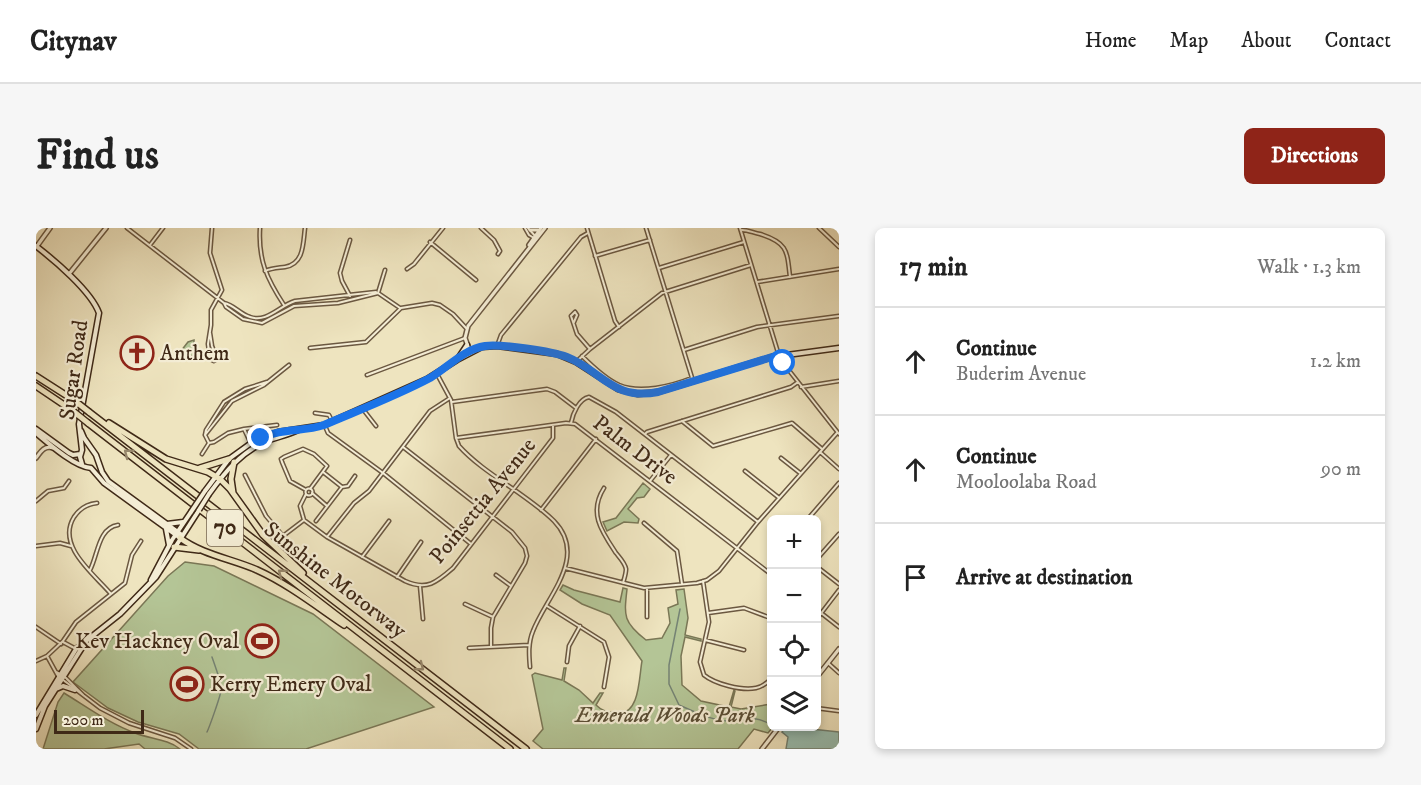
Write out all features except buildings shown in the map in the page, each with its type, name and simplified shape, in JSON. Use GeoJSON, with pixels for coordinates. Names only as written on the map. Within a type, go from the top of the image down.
{"type":"FeatureCollection","features":[{"type":"Feature","properties":{"kind":"highway","name":"Sunshine Motorway"},"geometry":{"type":"LineString","coordinates":[[36,376],[100,420],[526,749]]}},
{"type":"Feature","properties":{"kind":"highway","name":"Sunshine Motorway"},"geometry":{"type":"LineString","coordinates":[[36,387],[88,423],[510,749]]}},
{"type":"Feature","properties":{"kind":"highway"},"geometry":{"type":"LineString","coordinates":[[100,420],[107,422],[166,459],[218,477],[268,541],[336,599],[340,606]]}},
{"type":"Feature","properties":{"kind":"highway"},"geometry":{"type":"LineString","coordinates":[[198,469],[232,461],[233,494]]}},
{"type":"Feature","properties":{"kind":"highway"},"geometry":{"type":"LineString","coordinates":[[178,535],[200,550],[255,569],[272,578],[355,633],[362,634]]}},
{"type":"Feature","properties":{"kind":"highway"},"geometry":{"type":"LineString","coordinates":[[172,546],[200,550]]}},
{"type":"Feature","properties":{"kind":"main road","name":"Sugar Road"},"geometry":{"type":"LineString","coordinates":[[36,246],[69,274],[96,305],[99,317],[81,412]]}},
{"type":"Feature","properties":{"kind":"main road"},"geometry":{"type":"LineString","coordinates":[[457,360],[466,345]]}},
{"type":"Feature","properties":{"kind":"main road"},"geometry":{"type":"LineString","coordinates":[[178,535],[218,477],[232,461],[252,446],[298,430],[324,425],[437,374],[470,352],[482,347],[497,346],[557,354],[576,362],[610,386],[632,393],[651,393],[779,356],[839,348]]}},
{"type":"Feature","properties":{"kind":"main road"},"geometry":{"type":"LineString","coordinates":[[81,412],[79,424],[82,464]]}},
{"type":"Feature","properties":{"kind":"main road","name":"Sugar Road"},"geometry":{"type":"LineString","coordinates":[[81,424],[84,438],[91,449]]}},
{"type":"Feature","properties":{"kind":"main road"},"geometry":{"type":"LineString","coordinates":[[36,429],[74,455],[91,449],[96,454],[97,462],[108,481],[178,535]]}},
{"type":"Feature","properties":{"kind":"main road"},"geometry":{"type":"LineString","coordinates":[[36,434],[87,468],[91,468],[104,483],[167,526],[172,546]]}},
{"type":"Feature","properties":{"kind":"main road"},"geometry":{"type":"LineString","coordinates":[[91,468],[97,462]]}},
{"type":"Feature","properties":{"kind":"main road"},"geometry":{"type":"LineString","coordinates":[[36,715],[76,649],[131,604],[156,577],[184,522],[193,513]]}},
{"type":"Feature","properties":{"kind":"main road"},"geometry":{"type":"LineString","coordinates":[[167,526],[184,522]]}},
{"type":"Feature","properties":{"kind":"main road"},"geometry":{"type":"LineString","coordinates":[[36,729],[60,675],[87,640]]}},
{"type":"Feature","properties":{"kind":"main road"},"geometry":{"type":"LineString","coordinates":[[52,695],[63,686],[75,690]]}},
{"type":"Feature","properties":{"kind":"street"},"geometry":{"type":"LineString","coordinates":[[36,246],[50,228]]}},
{"type":"Feature","properties":{"kind":"street"},"geometry":{"type":"LineString","coordinates":[[69,274],[106,228]]}},
{"type":"Feature","properties":{"kind":"street"},"geometry":{"type":"LineString","coordinates":[[126,228],[243,319],[262,323],[294,306],[338,303],[351,298]]}},
{"type":"Feature","properties":{"kind":"street"},"geometry":{"type":"LineString","coordinates":[[150,245],[163,228]]}},
{"type":"Feature","properties":{"kind":"street"},"geometry":{"type":"LineString","coordinates":[[210,333],[216,358],[214,361],[210,359],[209,351],[211,310],[222,290],[210,253],[212,228]]}},
{"type":"Feature","properties":{"kind":"street"},"geometry":{"type":"LineString","coordinates":[[260,228],[259,249],[265,271],[284,305]]}},
{"type":"Feature","properties":{"kind":"street"},"geometry":{"type":"LineString","coordinates":[[265,271],[293,265],[298,261],[302,251],[305,228]]}},
{"type":"Feature","properties":{"kind":"street"},"geometry":{"type":"LineString","coordinates":[[407,269],[414,264],[442,228]]}},
{"type":"Feature","properties":{"kind":"street"},"geometry":{"type":"LineString","coordinates":[[481,228],[496,243],[500,251],[498,254]]}},
{"type":"Feature","properties":{"kind":"street"},"geometry":{"type":"LineString","coordinates":[[528,228],[542,229]]}},
{"type":"Feature","properties":{"kind":"street"},"geometry":{"type":"LineString","coordinates":[[528,228],[529,244]]}},
{"type":"Feature","properties":{"kind":"street"},"geometry":{"type":"LineString","coordinates":[[528,228],[535,237]]}},
{"type":"Feature","properties":{"kind":"street"},"geometry":{"type":"LineString","coordinates":[[587,228],[615,321],[619,327]]}},
{"type":"Feature","properties":{"kind":"street"},"geometry":{"type":"LineString","coordinates":[[582,356],[612,381],[624,386],[647,388],[693,379],[646,228]]}},
{"type":"Feature","properties":{"kind":"street"},"geometry":{"type":"LineString","coordinates":[[819,228],[839,247]]}},
{"type":"Feature","properties":{"kind":"street"},"geometry":{"type":"LineString","coordinates":[[470,352],[466,345],[466,328],[542,229]]}},
{"type":"Feature","properties":{"kind":"street"},"geometry":{"type":"LineString","coordinates":[[565,568],[647,588],[703,581],[719,571],[758,522],[838,433],[779,356],[741,229],[781,243],[787,254],[790,277]]}},
{"type":"Feature","properties":{"kind":"street"},"geometry":{"type":"LineString","coordinates":[[497,346],[498,338],[581,237],[588,233]]}},
{"type":"Feature","properties":{"kind":"street"},"geometry":{"type":"LineString","coordinates":[[529,235],[535,237]]}},
{"type":"Feature","properties":{"kind":"street"},"geometry":{"type":"LineString","coordinates":[[350,240],[340,273],[351,298]]}},
{"type":"Feature","properties":{"kind":"street"},"geometry":{"type":"LineString","coordinates":[[595,256],[650,240]]}},
{"type":"Feature","properties":{"kind":"street"},"geometry":{"type":"LineString","coordinates":[[430,242],[476,280]]}},
{"type":"Feature","properties":{"kind":"street"},"geometry":{"type":"LineString","coordinates":[[659,268],[744,242]]}},
{"type":"Feature","properties":{"kind":"street"},"geometry":{"type":"LineString","coordinates":[[576,362],[666,291],[752,265]]}},
{"type":"Feature","properties":{"kind":"street"},"geometry":{"type":"LineString","coordinates":[[757,282],[839,269]]}},
{"type":"Feature","properties":{"kind":"street"},"geometry":{"type":"LineString","coordinates":[[378,293],[385,270]]}},
{"type":"Feature","properties":{"kind":"street"},"geometry":{"type":"LineString","coordinates":[[224,303],[247,317],[257,319],[266,317],[284,305],[295,301],[351,298],[378,293],[401,309]]}},
{"type":"Feature","properties":{"kind":"street"},"geometry":{"type":"LineString","coordinates":[[310,348],[368,342],[401,309],[435,303],[453,315],[466,328]]}},
{"type":"Feature","properties":{"kind":"street"},"geometry":{"type":"LineString","coordinates":[[684,350],[757,327],[839,316]]}},
{"type":"Feature","properties":{"kind":"street"},"geometry":{"type":"LineString","coordinates":[[574,322],[577,334],[590,349]]}},
{"type":"Feature","properties":{"kind":"street"},"geometry":{"type":"LineString","coordinates":[[367,375],[465,338]]}},
{"type":"Feature","properties":{"kind":"street"},"geometry":{"type":"LineString","coordinates":[[209,442],[205,435],[224,402],[245,389],[272,380],[289,365]]}},
{"type":"Feature","properties":{"kind":"street"},"geometry":{"type":"LineString","coordinates":[[437,374],[452,402],[456,438],[463,450],[553,521],[562,534],[567,549],[565,568],[535,625],[529,645],[530,667]]}},
{"type":"Feature","properties":{"kind":"street"},"geometry":{"type":"LineString","coordinates":[[801,387],[839,381]]}},
{"type":"Feature","properties":{"kind":"street"},"geometry":{"type":"LineString","coordinates":[[645,435],[647,432],[791,387],[798,382]]}},
{"type":"Feature","properties":{"kind":"street"},"geometry":{"type":"LineString","coordinates":[[452,402],[547,389],[555,392],[576,408]]}},
{"type":"Feature","properties":{"kind":"street"},"geometry":{"type":"LineString","coordinates":[[571,423],[576,408],[585,398],[589,397],[616,412],[758,522]]}},
{"type":"Feature","properties":{"kind":"street"},"geometry":{"type":"LineString","coordinates":[[327,537],[345,513],[369,491],[430,411],[450,398]]}},
{"type":"Feature","properties":{"kind":"street"},"geometry":{"type":"LineString","coordinates":[[362,408],[376,426]]}},
{"type":"Feature","properties":{"kind":"street","name":"Sugar Road"},"geometry":{"type":"LineString","coordinates":[[81,412],[81,424]]}},
{"type":"Feature","properties":{"kind":"street"},"geometry":{"type":"LineString","coordinates":[[315,413],[328,415],[332,421]]}},
{"type":"Feature","properties":{"kind":"street"},"geometry":{"type":"LineString","coordinates":[[682,421],[713,447],[792,423],[839,469]]}},
{"type":"Feature","properties":{"kind":"street","name":"Palm Drive"},"geometry":{"type":"LineString","coordinates":[[456,438],[571,423],[578,426],[767,572]]}},
{"type":"Feature","properties":{"kind":"street"},"geometry":{"type":"LineString","coordinates":[[209,442],[214,442],[228,433],[277,425]]}},
{"type":"Feature","properties":{"kind":"street"},"geometry":{"type":"LineString","coordinates":[[324,425],[328,433],[383,473],[471,544]]}},
{"type":"Feature","properties":{"kind":"street","name":"Poinsettia Avenue"},"geometry":{"type":"LineString","coordinates":[[304,520],[327,537],[397,577],[420,586],[433,583],[446,574],[471,544],[553,438],[553,425]]}},
{"type":"Feature","properties":{"kind":"street"},"geometry":{"type":"LineString","coordinates":[[244,429],[252,446]]}},
{"type":"Feature","properties":{"kind":"street"},"geometry":{"type":"LineString","coordinates":[[36,458],[43,446],[41,438]]}},
{"type":"Feature","properties":{"kind":"street"},"geometry":{"type":"LineString","coordinates":[[541,510],[596,439]]}},
{"type":"Feature","properties":{"kind":"street"},"geometry":{"type":"LineString","coordinates":[[202,454],[209,442]]}},
{"type":"Feature","properties":{"kind":"street"},"geometry":{"type":"LineString","coordinates":[[41,451],[48,447],[58,450]]}},
{"type":"Feature","properties":{"kind":"street"},"geometry":{"type":"LineString","coordinates":[[403,447],[514,534],[526,551],[525,563],[494,617],[491,628],[491,646]]}},
{"type":"Feature","properties":{"kind":"street"},"geometry":{"type":"LineString","coordinates":[[283,536],[304,520],[300,506],[306,492],[327,466],[305,449],[282,459],[290,481],[306,492],[312,493]]}},
{"type":"Feature","properties":{"kind":"street"},"geometry":{"type":"LineString","coordinates":[[650,481],[671,455]]}},
{"type":"Feature","properties":{"kind":"street"},"geometry":{"type":"LineString","coordinates":[[781,458],[801,473]]}},
{"type":"Feature","properties":{"kind":"street"},"geometry":{"type":"LineString","coordinates":[[745,471],[779,498]]}},
{"type":"Feature","properties":{"kind":"street"},"geometry":{"type":"LineString","coordinates":[[323,472],[342,487]]}},
{"type":"Feature","properties":{"kind":"street"},"geometry":{"type":"LineString","coordinates":[[245,475],[266,516],[299,555]]}},
{"type":"Feature","properties":{"kind":"street"},"geometry":{"type":"LineString","coordinates":[[316,521],[342,487],[348,486],[355,476]]}},
{"type":"Feature","properties":{"kind":"street"},"geometry":{"type":"LineString","coordinates":[[36,501],[48,491],[64,488],[69,481]]}},
{"type":"Feature","properties":{"kind":"street"},"geometry":{"type":"LineString","coordinates":[[811,515],[839,483]]}},
{"type":"Feature","properties":{"kind":"street"},"geometry":{"type":"LineString","coordinates":[[604,488],[598,501],[597,518],[601,529],[625,565],[626,573],[623,583]]}},
{"type":"Feature","properties":{"kind":"street"},"geometry":{"type":"LineString","coordinates":[[310,489],[327,506]]}},
{"type":"Feature","properties":{"kind":"street"},"geometry":{"type":"LineString","coordinates":[[97,503],[86,505],[75,515],[69,531],[71,546],[111,594]]}},
{"type":"Feature","properties":{"kind":"street"},"geometry":{"type":"LineString","coordinates":[[362,557],[389,521]]}},
{"type":"Feature","properties":{"kind":"street"},"geometry":{"type":"LineString","coordinates":[[644,523],[672,545],[676,551],[682,584]]}},
{"type":"Feature","properties":{"kind":"street"},"geometry":{"type":"LineString","coordinates":[[90,570],[102,537],[111,527],[118,525]]}},
{"type":"Feature","properties":{"kind":"street"},"geometry":{"type":"LineString","coordinates":[[821,554],[839,534]]}},
{"type":"Feature","properties":{"kind":"street"},"geometry":{"type":"LineString","coordinates":[[36,661],[47,656],[62,643],[76,622],[126,582],[132,555],[141,542]]}},
{"type":"Feature","properties":{"kind":"street"},"geometry":{"type":"LineString","coordinates":[[397,577],[421,542]]}},
{"type":"Feature","properties":{"kind":"street"},"geometry":{"type":"LineString","coordinates":[[36,546],[60,543],[71,546]]}},
{"type":"Feature","properties":{"kind":"street"},"geometry":{"type":"LineString","coordinates":[[820,569],[839,584]]}},
{"type":"Feature","properties":{"kind":"street"},"geometry":{"type":"LineString","coordinates":[[496,575],[511,586]]}},
{"type":"Feature","properties":{"kind":"street"},"geometry":{"type":"LineString","coordinates":[[703,581],[709,625],[700,665],[703,673],[709,679],[750,689],[763,686],[767,682]]}},
{"type":"Feature","properties":{"kind":"street"},"geometry":{"type":"LineString","coordinates":[[420,586],[423,619]]}},
{"type":"Feature","properties":{"kind":"street"},"geometry":{"type":"LineString","coordinates":[[647,588],[647,618]]}},
{"type":"Feature","properties":{"kind":"street"},"geometry":{"type":"LineString","coordinates":[[839,590],[821,613],[839,627]]}},
{"type":"Feature","properties":{"kind":"street"},"geometry":{"type":"LineString","coordinates":[[465,604],[494,617]]}},
{"type":"Feature","properties":{"kind":"street"},"geometry":{"type":"LineString","coordinates":[[546,605],[600,639],[607,649],[609,662],[603,687]]}},
{"type":"Feature","properties":{"kind":"street"},"geometry":{"type":"LineString","coordinates":[[708,613],[744,608],[767,617]]}},
{"type":"Feature","properties":{"kind":"street"},"geometry":{"type":"LineString","coordinates":[[567,662],[569,646],[580,626]]}},
{"type":"Feature","properties":{"kind":"street"},"geometry":{"type":"LineString","coordinates":[[36,627],[76,649]]}},
{"type":"Feature","properties":{"kind":"street"},"geometry":{"type":"LineString","coordinates":[[705,640],[744,650]]}},
{"type":"Feature","properties":{"kind":"street"},"geometry":{"type":"LineString","coordinates":[[470,648],[529,645]]}},
{"type":"Feature","properties":{"kind":"street"},"geometry":{"type":"LineString","coordinates":[[817,677],[839,649]]}},
{"type":"Feature","properties":{"kind":"street"},"geometry":{"type":"LineString","coordinates":[[47,656],[60,675],[75,690],[100,708],[122,720],[175,738],[192,749]]}},
{"type":"Feature","properties":{"kind":"street"},"geometry":{"type":"LineString","coordinates":[[828,663],[839,673]]}},
{"type":"Feature","properties":{"kind":"street"},"geometry":{"type":"LineString","coordinates":[[60,675],[85,697]]}},
{"type":"Feature","properties":{"kind":"street"},"geometry":{"type":"LineString","coordinates":[[821,709],[839,711]]}},
{"type":"Feature","properties":{"kind":"street"},"geometry":{"type":"LineString","coordinates":[[762,749],[776,731]]}},
{"type":"Feature","properties":{"kind":"green space"},"geometry":{"type":"Polygon","coordinates":[[[194,340],[194,354],[210,353],[210,355],[187,356],[181,351],[188,342],[194,340]]]}},
{"type":"Feature","properties":{"kind":"green space"},"geometry":{"type":"Polygon","coordinates":[[[643,483],[650,489],[644,497],[637,498],[628,509],[639,519],[638,523],[624,522],[607,531],[603,522],[616,518],[643,483]]]}},
{"type":"Feature","properties":{"kind":"green space"},"geometry":{"type":"Polygon","coordinates":[[[185,562],[214,566],[313,614],[434,707],[306,749],[199,749],[179,734],[138,722],[108,708],[73,682],[168,576],[185,562]]]}},
{"type":"Feature","properties":{"kind":"green space","name":"Emerald Woods Park"},"geometry":{"type":"Polygon","coordinates":[[[563,585],[620,602],[623,588],[627,589],[625,606],[627,618],[633,628],[646,640],[662,638],[670,623],[668,608],[678,604],[676,590],[684,589],[688,618],[685,635],[701,639],[701,641],[685,637],[681,656],[682,685],[701,701],[729,707],[734,690],[731,707],[741,709],[767,705],[767,731],[770,731],[768,733],[754,729],[738,749],[543,749],[533,741],[543,729],[532,675],[535,673],[562,680],[564,668],[566,668],[564,681],[579,690],[593,703],[600,693],[603,693],[596,705],[606,711],[618,713],[631,708],[639,685],[642,661],[610,615],[582,604],[560,590],[563,585]]]}},
{"type":"Feature","properties":{"kind":"green space"},"geometry":{"type":"Polygon","coordinates":[[[64,693],[117,725],[170,743],[180,749],[145,749],[139,744],[104,749],[43,749],[58,702],[64,693]]]}},
{"type":"Feature","properties":{"kind":"water"},"geometry":{"type":"Polygon","coordinates":[[[821,730],[839,732],[839,749],[786,749],[788,737],[782,732],[821,730]]]}},
{"type":"Feature","properties":{"kind":"waterway"},"geometry":{"type":"LineString","coordinates":[[680,609],[669,665],[669,684],[679,705],[717,719],[730,721],[755,719],[767,723]]}},
{"type":"Feature","properties":{"kind":"waterway"},"geometry":{"type":"LineString","coordinates":[[207,732],[221,690],[212,657]]}},
{"type":"Feature","properties":{"kind":"place","name":"Anthem"},"geometry":{"type":"Point","coordinates":[137,353]}},
{"type":"Feature","properties":{"kind":"place","name":"Kev Hackney Oval"},"geometry":{"type":"Point","coordinates":[262,641]}},
{"type":"Feature","properties":{"kind":"place","name":"Kerry Emery Oval"},"geometry":{"type":"Point","coordinates":[187,684]}},
{"type":"Feature","properties":{"kind":"route"},"geometry":{"type":"LineString","coordinates":[[261,438],[284,430],[324,425],[427,379],[470,352],[486,346],[505,346],[567,357],[610,386],[638,394],[658,392],[772,357],[779,356],[783,363]]}}]}
